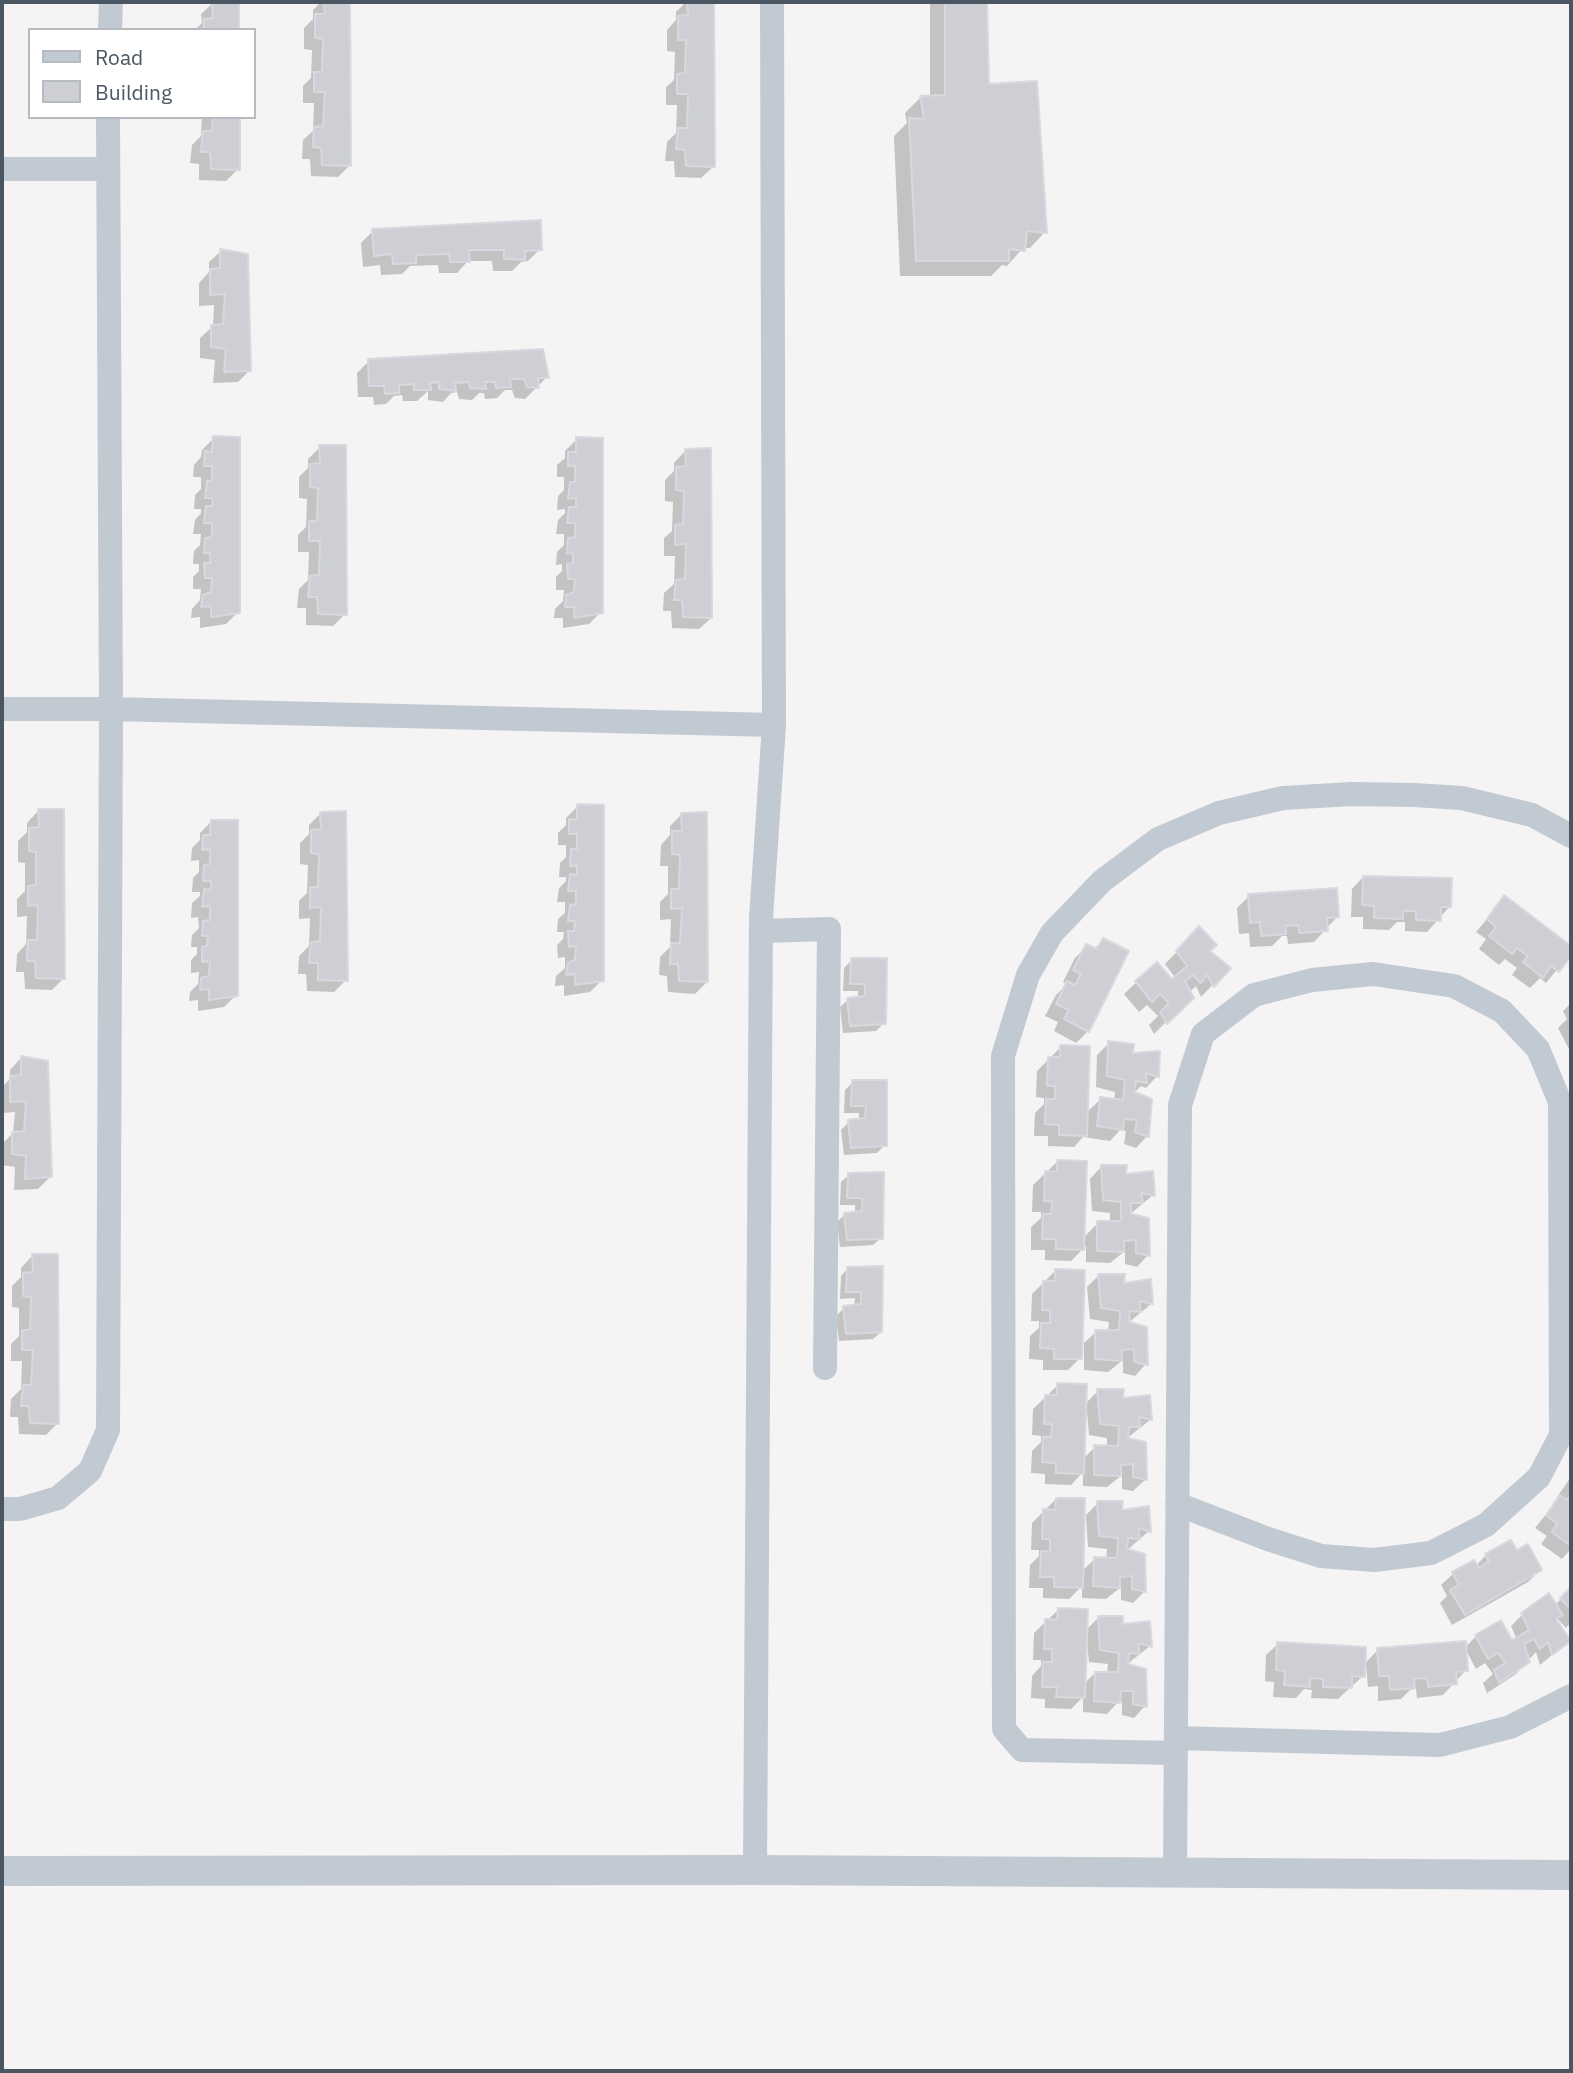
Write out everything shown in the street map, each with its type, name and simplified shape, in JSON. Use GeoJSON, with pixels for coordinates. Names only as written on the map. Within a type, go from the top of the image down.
{"type":"FeatureCollection","features":[{"type":"Feature","properties":{"kind":"street"},"geometry":{"type":"LineString","coordinates":[[110,28],[111,2]]}},
{"type":"Feature","properties":{"kind":"street"},"geometry":{"type":"LineString","coordinates":[[755,1870],[761,931],[774,725],[772,2]]}},
{"type":"Feature","properties":{"kind":"street"},"geometry":{"type":"LineString","coordinates":[[2,1509],[20,1509],[58,1498],[90,1471],[108,1430],[111,709],[108,119]]}},
{"type":"Feature","properties":{"kind":"street"},"geometry":{"type":"LineString","coordinates":[[2,169],[107,169]]}},
{"type":"Feature","properties":{"kind":"street"},"geometry":{"type":"LineString","coordinates":[[2,709],[111,709],[774,725]]}},
{"type":"Feature","properties":{"kind":"street"},"geometry":{"type":"LineString","coordinates":[[1571,836],[1532,816],[1462,798],[1352,794],[1283,798],[1219,813],[1158,839],[1102,881],[1052,933],[1028,975],[1003,1056],[1004,1730],[1022,1750],[1176,1746],[1440,1745],[1510,1727],[1571,1696]]}},
{"type":"Feature","properties":{"kind":"street"},"geometry":{"type":"LineString","coordinates":[[761,931],[829,929],[825,1368]]}},
{"type":"Feature","properties":{"kind":"street"},"geometry":{"type":"LineString","coordinates":[[1175,1873],[1177,1504],[1180,1105],[1203,1034],[1254,995],[1312,980],[1373,974],[1454,986],[1503,1011],[1538,1049],[1560,1102],[1561,1435],[1539,1476],[1486,1525],[1431,1553],[1374,1560],[1321,1556],[1177,1504]]}},
{"type":"Feature","properties":{"kind":"street"},"geometry":{"type":"LineString","coordinates":[[2,1871],[755,1870],[1571,1875]]}},
{"type":"Feature","properties":{"kind":"building"},"geometry":{"type":"Polygon","coordinates":[[[212,2],[239,2],[239,28],[204,28],[204,19],[213,18],[212,2]]]}},
{"type":"Feature","properties":{"kind":"building"},"geometry":{"type":"Polygon","coordinates":[[[324,2],[350,2],[351,166],[322,165],[321,148],[313,147],[314,127],[323,126],[325,92],[314,92],[314,72],[322,72],[323,39],[315,38],[315,14],[325,14],[324,2]]]}},
{"type":"Feature","properties":{"kind":"building"},"geometry":{"type":"Polygon","coordinates":[[[687,2],[714,2],[715,167],[686,166],[685,150],[676,149],[678,128],[687,128],[688,94],[677,94],[677,74],[685,73],[686,40],[678,40],[678,16],[688,15],[687,2]]]}},
{"type":"Feature","properties":{"kind":"building"},"geometry":{"type":"Polygon","coordinates":[[[945,2],[987,2],[989,84],[1037,81],[1047,233],[1027,231],[1025,251],[1009,249],[1009,261],[916,261],[909,118],[924,119],[920,96],[945,95],[945,2]]]}},
{"type":"Feature","properties":{"kind":"building"},"geometry":{"type":"Polygon","coordinates":[[[213,119],[240,119],[240,170],[211,169],[210,152],[201,152],[203,131],[212,131],[213,119]]]}},
{"type":"Feature","properties":{"kind":"building"},"geometry":{"type":"Polygon","coordinates":[[[541,220],[542,250],[525,251],[525,260],[504,259],[504,250],[469,250],[470,262],[450,262],[449,254],[416,255],[416,263],[393,264],[392,254],[374,256],[372,229],[541,220]]]}},
{"type":"Feature","properties":{"kind":"building"},"geometry":{"type":"Polygon","coordinates":[[[220,249],[248,254],[251,371],[224,372],[226,349],[211,347],[211,325],[223,324],[225,294],[210,295],[210,269],[220,268],[220,249]]]}},
{"type":"Feature","properties":{"kind":"building"},"geometry":{"type":"Polygon","coordinates":[[[543,349],[549,378],[538,378],[539,388],[527,387],[524,379],[510,379],[511,387],[496,388],[495,382],[485,382],[486,389],[470,388],[469,382],[455,383],[456,391],[439,389],[439,382],[430,383],[431,390],[414,390],[414,384],[399,385],[399,393],[385,394],[384,386],[369,386],[368,359],[543,349]]]}},
{"type":"Feature","properties":{"kind":"building"},"geometry":{"type":"Polygon","coordinates":[[[213,436],[240,437],[240,613],[211,617],[211,606],[201,607],[203,595],[211,592],[212,578],[205,578],[204,563],[210,563],[210,553],[204,553],[205,538],[212,537],[212,523],[204,523],[206,506],[213,506],[212,498],[205,498],[207,481],[212,481],[212,466],[204,466],[205,451],[212,452],[213,436]]]}},
{"type":"Feature","properties":{"kind":"building"},"geometry":{"type":"Polygon","coordinates":[[[576,437],[603,438],[603,613],[574,618],[574,607],[565,607],[566,595],[574,592],[575,579],[568,579],[567,564],[573,563],[573,553],[567,554],[568,538],[575,537],[575,523],[567,523],[569,507],[576,507],[576,498],[568,499],[570,482],[575,482],[575,466],[568,466],[568,452],[576,452],[576,437]]]}},
{"type":"Feature","properties":{"kind":"building"},"geometry":{"type":"Polygon","coordinates":[[[319,445],[346,445],[347,615],[318,614],[317,597],[308,597],[310,576],[319,575],[320,541],[309,541],[309,521],[317,521],[318,488],[310,487],[310,464],[320,463],[319,445]]]}},
{"type":"Feature","properties":{"kind":"building"},"geometry":{"type":"Polygon","coordinates":[[[711,448],[712,618],[683,617],[682,600],[674,600],[676,580],[685,579],[686,544],[675,545],[675,525],[683,524],[684,491],[676,490],[676,467],[686,466],[685,449],[711,448]]]}},
{"type":"Feature","properties":{"kind":"building"},"geometry":{"type":"Polygon","coordinates":[[[577,804],[604,805],[604,981],[575,985],[575,974],[566,975],[568,963],[575,960],[576,946],[569,947],[568,931],[574,931],[575,921],[568,921],[570,905],[576,904],[576,891],[568,891],[570,874],[577,875],[577,866],[570,866],[571,849],[577,849],[577,834],[569,834],[569,819],[577,820],[577,804]]]}},
{"type":"Feature","properties":{"kind":"building"},"geometry":{"type":"Polygon","coordinates":[[[38,809],[64,809],[65,979],[36,978],[35,961],[27,961],[28,940],[37,940],[38,905],[28,906],[28,886],[36,885],[36,852],[29,851],[29,828],[39,827],[38,809]]]}},
{"type":"Feature","properties":{"kind":"building"},"geometry":{"type":"Polygon","coordinates":[[[346,811],[348,981],[318,980],[318,963],[309,963],[311,942],[320,941],[321,907],[310,908],[310,887],[318,887],[319,854],[311,853],[311,830],[321,829],[320,812],[346,811]]]}},
{"type":"Feature","properties":{"kind":"building"},"geometry":{"type":"Polygon","coordinates":[[[707,812],[708,982],[679,981],[678,964],[670,964],[671,943],[680,943],[682,908],[671,909],[671,889],[679,889],[680,855],[672,854],[672,831],[682,831],[681,813],[707,812]]]}},
{"type":"Feature","properties":{"kind":"building"},"geometry":{"type":"Polygon","coordinates":[[[211,820],[238,820],[238,996],[209,1000],[209,989],[200,990],[201,978],[209,976],[210,961],[202,962],[202,947],[207,946],[208,936],[202,936],[203,921],[210,920],[210,906],[202,907],[204,889],[211,890],[211,881],[203,881],[204,865],[210,864],[210,849],[202,850],[203,835],[210,835],[211,820]]]}},
{"type":"Feature","properties":{"kind":"building"},"geometry":{"type":"Polygon","coordinates":[[[1363,876],[1452,878],[1451,907],[1441,907],[1441,921],[1416,920],[1416,911],[1403,911],[1403,919],[1374,918],[1374,906],[1362,905],[1363,876]]]}},
{"type":"Feature","properties":{"kind":"building"},"geometry":{"type":"Polygon","coordinates":[[[1337,888],[1339,917],[1327,918],[1328,931],[1299,933],[1298,925],[1285,926],[1286,934],[1261,936],[1260,922],[1250,923],[1248,894],[1337,888]]]}},
{"type":"Feature","properties":{"kind":"building"},"geometry":{"type":"Polygon","coordinates":[[[1504,895],[1571,946],[1571,956],[1559,972],[1551,966],[1543,978],[1523,962],[1528,956],[1517,948],[1512,954],[1489,936],[1496,927],[1487,919],[1504,895]]]}},
{"type":"Feature","properties":{"kind":"building"},"geometry":{"type":"Polygon","coordinates":[[[1199,926],[1217,945],[1210,951],[1231,968],[1214,987],[1207,975],[1201,983],[1193,975],[1185,981],[1194,998],[1167,1024],[1160,1012],[1169,1003],[1160,994],[1152,1002],[1135,981],[1157,962],[1172,979],[1187,966],[1176,951],[1199,926]]]}},
{"type":"Feature","properties":{"kind":"building"},"geometry":{"type":"Polygon","coordinates":[[[1103,938],[1129,951],[1089,1032],[1064,1019],[1069,1010],[1056,1004],[1067,981],[1075,985],[1081,974],[1073,970],[1086,944],[1097,949],[1103,938]]]}},
{"type":"Feature","properties":{"kind":"building"},"geometry":{"type":"Polygon","coordinates":[[[851,958],[887,958],[886,1024],[850,1026],[847,998],[865,996],[865,984],[850,984],[851,958]]]}},
{"type":"Feature","properties":{"kind":"building"},"geometry":{"type":"Polygon","coordinates":[[[1108,1041],[1134,1044],[1133,1053],[1160,1051],[1159,1077],[1146,1073],[1147,1083],[1136,1081],[1134,1092],[1152,1099],[1149,1137],[1135,1132],[1137,1120],[1124,1119],[1123,1130],[1097,1126],[1100,1097],[1123,1100],[1125,1080],[1107,1076],[1108,1041]]]}},
{"type":"Feature","properties":{"kind":"building"},"geometry":{"type":"Polygon","coordinates":[[[1060,1045],[1090,1046],[1087,1136],[1059,1135],[1059,1125],[1045,1124],[1046,1099],[1055,1099],[1055,1086],[1047,1086],[1048,1057],[1060,1057],[1060,1045]]]}},
{"type":"Feature","properties":{"kind":"building"},"geometry":{"type":"Polygon","coordinates":[[[21,1056],[48,1061],[52,1177],[25,1179],[26,1156],[12,1154],[12,1132],[24,1131],[26,1101],[10,1102],[10,1076],[21,1075],[21,1056]]]}},
{"type":"Feature","properties":{"kind":"building"},"geometry":{"type":"Polygon","coordinates":[[[852,1080],[887,1080],[887,1146],[851,1148],[848,1120],[865,1118],[866,1106],[851,1106],[852,1080]]]}},
{"type":"Feature","properties":{"kind":"building"},"geometry":{"type":"Polygon","coordinates":[[[1057,1160],[1087,1161],[1084,1250],[1056,1249],[1056,1239],[1042,1239],[1043,1214],[1051,1214],[1052,1201],[1044,1201],[1045,1171],[1057,1172],[1057,1160]]]}},
{"type":"Feature","properties":{"kind":"building"},"geometry":{"type":"Polygon","coordinates":[[[1101,1165],[1127,1165],[1126,1174],[1153,1171],[1155,1196],[1141,1193],[1143,1203],[1131,1203],[1131,1214],[1149,1218],[1150,1256],[1136,1253],[1136,1240],[1124,1241],[1124,1252],[1097,1251],[1097,1221],[1121,1221],[1121,1202],[1103,1200],[1101,1165]]]}},
{"type":"Feature","properties":{"kind":"building"},"geometry":{"type":"Polygon","coordinates":[[[884,1172],[883,1239],[847,1240],[844,1213],[862,1211],[862,1198],[847,1198],[848,1173],[884,1172]]]}},
{"type":"Feature","properties":{"kind":"building"},"geometry":{"type":"Polygon","coordinates":[[[32,1254],[58,1254],[59,1424],[30,1423],[29,1406],[21,1406],[23,1385],[31,1385],[33,1350],[22,1350],[22,1330],[30,1330],[31,1297],[23,1296],[23,1273],[33,1272],[32,1254]]]}},
{"type":"Feature","properties":{"kind":"building"},"geometry":{"type":"Polygon","coordinates":[[[883,1266],[882,1332],[846,1334],[843,1306],[861,1304],[861,1292],[846,1292],[847,1267],[883,1266]]]}},
{"type":"Feature","properties":{"kind":"building"},"geometry":{"type":"Polygon","coordinates":[[[1055,1269],[1085,1270],[1082,1359],[1054,1359],[1054,1349],[1040,1348],[1041,1323],[1050,1323],[1050,1310],[1042,1310],[1043,1281],[1055,1281],[1055,1269]]]}},
{"type":"Feature","properties":{"kind":"building"},"geometry":{"type":"Polygon","coordinates":[[[1098,1274],[1125,1274],[1124,1283],[1151,1279],[1153,1304],[1139,1301],[1141,1312],[1130,1311],[1129,1322],[1147,1327],[1148,1365],[1134,1362],[1134,1349],[1122,1350],[1122,1361],[1095,1359],[1095,1330],[1119,1330],[1120,1311],[1101,1308],[1098,1274]]]}},
{"type":"Feature","properties":{"kind":"building"},"geometry":{"type":"Polygon","coordinates":[[[1057,1383],[1087,1384],[1084,1474],[1056,1473],[1056,1463],[1042,1462],[1043,1437],[1051,1437],[1052,1424],[1044,1424],[1045,1395],[1057,1395],[1057,1383]]]}},
{"type":"Feature","properties":{"kind":"building"},"geometry":{"type":"Polygon","coordinates":[[[1097,1389],[1124,1389],[1123,1398],[1150,1395],[1152,1420],[1139,1417],[1140,1427],[1129,1427],[1128,1438],[1146,1442],[1147,1480],[1133,1477],[1133,1464],[1121,1465],[1121,1476],[1094,1475],[1094,1445],[1118,1446],[1119,1426],[1100,1424],[1097,1389]]]}},
{"type":"Feature","properties":{"kind":"building"},"geometry":{"type":"Polygon","coordinates":[[[1571,1494],[1571,1546],[1552,1532],[1557,1524],[1546,1515],[1560,1495],[1567,1500],[1571,1494]]]}},
{"type":"Feature","properties":{"kind":"building"},"geometry":{"type":"Polygon","coordinates":[[[1056,1498],[1085,1498],[1083,1588],[1054,1587],[1054,1577],[1040,1577],[1041,1551],[1050,1552],[1050,1539],[1042,1539],[1043,1509],[1055,1510],[1056,1498]]]}},
{"type":"Feature","properties":{"kind":"building"},"geometry":{"type":"Polygon","coordinates":[[[1097,1501],[1123,1501],[1122,1510],[1149,1506],[1151,1532],[1138,1528],[1140,1539],[1128,1538],[1127,1549],[1145,1554],[1146,1592],[1132,1589],[1132,1576],[1120,1577],[1120,1588],[1093,1586],[1094,1557],[1117,1558],[1118,1538],[1099,1536],[1097,1501]]]}},
{"type":"Feature","properties":{"kind":"building"},"geometry":{"type":"Polygon","coordinates":[[[1511,1540],[1517,1550],[1528,1544],[1542,1570],[1465,1615],[1450,1590],[1459,1585],[1452,1572],[1474,1560],[1479,1568],[1489,1561],[1485,1554],[1511,1540]]]}},
{"type":"Feature","properties":{"kind":"building"},"geometry":{"type":"Polygon","coordinates":[[[1571,1587],[1571,1610],[1560,1598],[1571,1587]]]}},
{"type":"Feature","properties":{"kind":"building"},"geometry":{"type":"Polygon","coordinates":[[[1549,1593],[1563,1615],[1556,1619],[1571,1641],[1552,1655],[1548,1642],[1540,1649],[1534,1639],[1524,1644],[1530,1662],[1499,1683],[1494,1670],[1505,1663],[1498,1653],[1488,1659],[1475,1635],[1501,1620],[1512,1640],[1529,1630],[1521,1613],[1549,1593]]]}},
{"type":"Feature","properties":{"kind":"building"},"geometry":{"type":"Polygon","coordinates":[[[1058,1608],[1088,1609],[1085,1698],[1056,1697],[1057,1687],[1042,1687],[1043,1662],[1052,1662],[1052,1649],[1044,1649],[1045,1619],[1057,1620],[1058,1608]]]}},
{"type":"Feature","properties":{"kind":"building"},"geometry":{"type":"Polygon","coordinates":[[[1098,1616],[1123,1616],[1123,1624],[1150,1621],[1152,1647],[1138,1643],[1140,1654],[1129,1653],[1128,1664],[1146,1669],[1147,1707],[1133,1704],[1133,1691],[1121,1691],[1120,1703],[1094,1701],[1095,1672],[1118,1672],[1119,1653],[1100,1650],[1098,1616]]]}},
{"type":"Feature","properties":{"kind":"building"},"geometry":{"type":"Polygon","coordinates":[[[1466,1641],[1468,1671],[1456,1672],[1457,1684],[1428,1687],[1427,1678],[1414,1679],[1415,1688],[1390,1690],[1389,1676],[1379,1676],[1377,1648],[1466,1641]]]}},
{"type":"Feature","properties":{"kind":"building"},"geometry":{"type":"Polygon","coordinates":[[[1277,1642],[1366,1647],[1365,1677],[1352,1676],[1352,1688],[1323,1687],[1323,1679],[1310,1678],[1310,1687],[1284,1685],[1285,1671],[1276,1670],[1277,1642]]]}}]}
